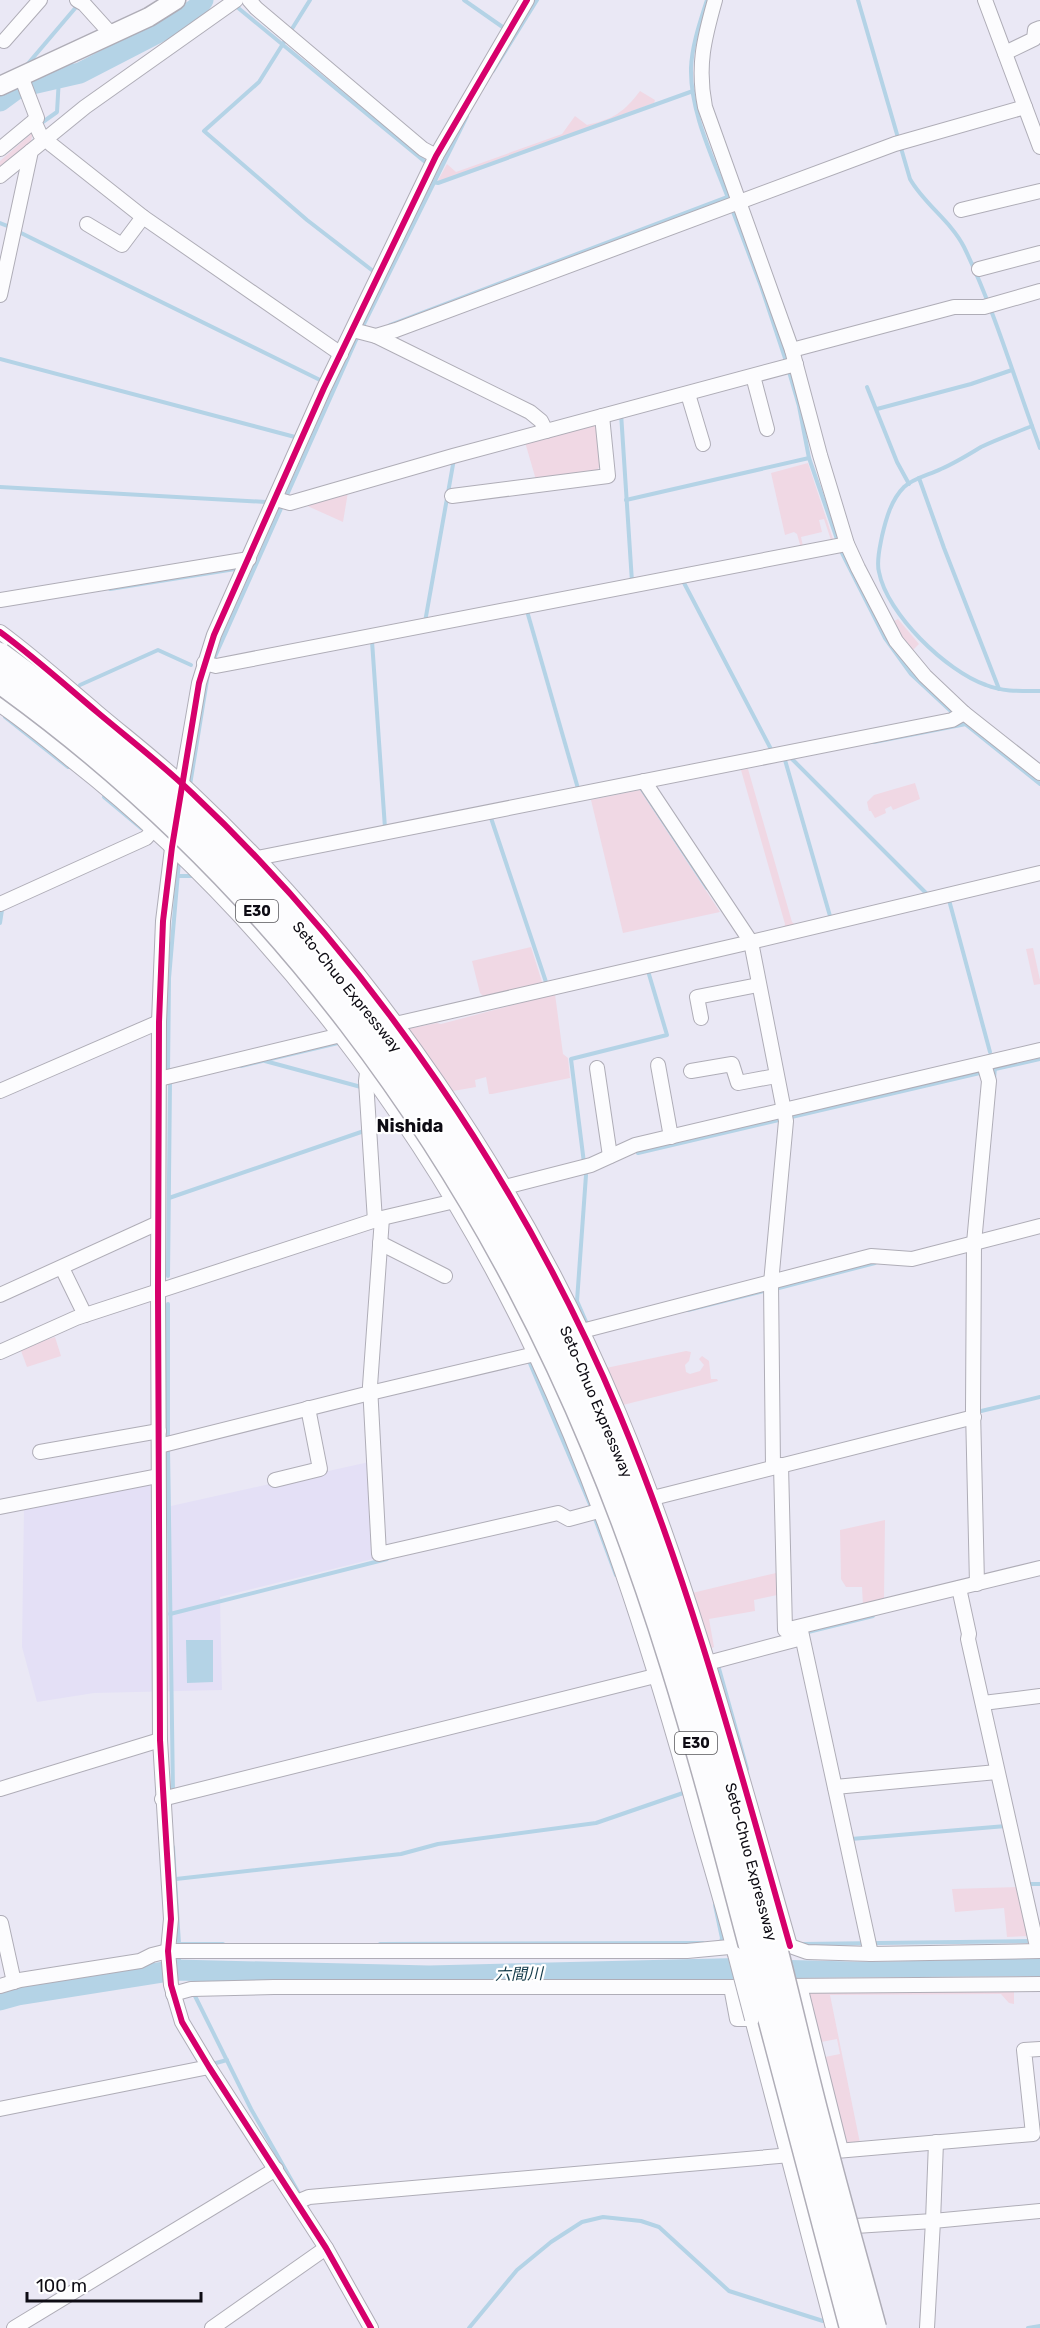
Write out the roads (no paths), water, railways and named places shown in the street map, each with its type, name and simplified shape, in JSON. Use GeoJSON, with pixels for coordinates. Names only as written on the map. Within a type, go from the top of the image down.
{"type":"FeatureCollection","features":[{"type":"Feature","properties":{"kind":"highway","name":"Seto-Chuo Expressway"},"geometry":{"type":"LineString","coordinates":[[0,655],[38,682],[144,769],[241,863],[308,937],[389,1038],[483,1175],[554,1307],[616,1443],[648,1526],[705,1697],[770,1930],[822,2138],[874,2328]]}},
{"type":"Feature","properties":{"kind":"highway","name":"Seto-Chuo Expressway"},"geometry":{"type":"LineString","coordinates":[[0,681],[131,787],[222,874],[278,934],[373,1050],[420,1117],[464,1186],[530,1307],[567,1383],[596,1451],[661,1628],[712,1799],[852,2328]]}},
{"type":"Feature","properties":{"kind":"main road"},"geometry":{"type":"LineString","coordinates":[[0,86],[24,84],[112,34],[149,17],[176,0]]}},
{"type":"Feature","properties":{"kind":"street"},"geometry":{"type":"LineString","coordinates":[[4,41],[40,0]]}},
{"type":"Feature","properties":{"kind":"street"},"geometry":{"type":"LineString","coordinates":[[77,0],[84,4],[112,34]]}},
{"type":"Feature","properties":{"kind":"street"},"geometry":{"type":"LineString","coordinates":[[371,2328],[301,2200],[276,2169],[182,2022],[172,1990],[168,1954],[171,1919],[160,1740],[158,1476],[159,1022],[168,843],[187,788],[196,693],[249,559],[281,501],[341,354],[363,333],[436,156],[527,0]]}},
{"type":"Feature","properties":{"kind":"street"},"geometry":{"type":"LineString","coordinates":[[715,0],[704,41],[700,78],[705,106],[820,455],[841,545],[897,640],[959,716],[1040,773]]}},
{"type":"Feature","properties":{"kind":"street"},"geometry":{"type":"LineString","coordinates":[[985,0],[1039,140]]}},
{"type":"Feature","properties":{"kind":"street"},"geometry":{"type":"LineString","coordinates":[[0,148],[42,134],[245,1],[288,34],[391,122],[436,156]]}},
{"type":"Feature","properties":{"kind":"street"},"geometry":{"type":"LineString","coordinates":[[1005,53],[1034,39],[1035,30],[1040,28]]}},
{"type":"Feature","properties":{"kind":"street"},"geometry":{"type":"LineString","coordinates":[[24,84],[42,134],[143,217],[341,354]]}},
{"type":"Feature","properties":{"kind":"street"},"geometry":{"type":"LineString","coordinates":[[363,333],[396,330],[737,201],[899,143],[1025,107]]}},
{"type":"Feature","properties":{"kind":"street"},"geometry":{"type":"LineString","coordinates":[[0,295],[29,157],[42,134]]}},
{"type":"Feature","properties":{"kind":"street"},"geometry":{"type":"LineString","coordinates":[[0,176],[29,157]]}},
{"type":"Feature","properties":{"kind":"street"},"geometry":{"type":"LineString","coordinates":[[961,210],[1040,191]]}},
{"type":"Feature","properties":{"kind":"street"},"geometry":{"type":"LineString","coordinates":[[87,224],[122,245],[143,217]]}},
{"type":"Feature","properties":{"kind":"street"},"geometry":{"type":"LineString","coordinates":[[979,268],[1040,253]]}},
{"type":"Feature","properties":{"kind":"street"},"geometry":{"type":"LineString","coordinates":[[281,501],[753,376],[954,307],[988,306],[1040,291]]}},
{"type":"Feature","properties":{"kind":"street"},"geometry":{"type":"LineString","coordinates":[[363,333],[530,412],[541,421],[546,431]]}},
{"type":"Feature","properties":{"kind":"street"},"geometry":{"type":"LineString","coordinates":[[753,376],[767,429]]}},
{"type":"Feature","properties":{"kind":"street"},"geometry":{"type":"LineString","coordinates":[[688,393],[702,444]]}},
{"type":"Feature","properties":{"kind":"street"},"geometry":{"type":"LineString","coordinates":[[453,496],[608,476],[602,416]]}},
{"type":"Feature","properties":{"kind":"street"},"geometry":{"type":"LineString","coordinates":[[209,664],[841,545]]}},
{"type":"Feature","properties":{"kind":"street"},"geometry":{"type":"LineString","coordinates":[[0,600],[249,559]]}},
{"type":"Feature","properties":{"kind":"street"},"geometry":{"type":"LineString","coordinates":[[0,632],[187,788],[314,921],[397,1024],[505,1187],[582,1330],[619,1414],[652,1499],[708,1663],[790,1946]]}},
{"type":"Feature","properties":{"kind":"street"},"geometry":{"type":"LineString","coordinates":[[0,705],[88,773],[168,843],[201,875],[289,973],[340,1035],[394,1108],[487,1260],[535,1354],[600,1510],[657,1676],[734,1950],[833,2328]]}},
{"type":"Feature","properties":{"kind":"street"},"geometry":{"type":"LineString","coordinates":[[260,862],[385,833],[959,716]]}},
{"type":"Feature","properties":{"kind":"street"},"geometry":{"type":"LineString","coordinates":[[644,781],[748,945],[784,1116],[771,1287],[776,1465],[786,1630],[801,1633]]}},
{"type":"Feature","properties":{"kind":"street"},"geometry":{"type":"LineString","coordinates":[[0,904],[146,838],[168,843]]}},
{"type":"Feature","properties":{"kind":"street"},"geometry":{"type":"LineString","coordinates":[[159,1079],[340,1035],[748,945],[1040,873]]}},
{"type":"Feature","properties":{"kind":"street"},"geometry":{"type":"LineString","coordinates":[[701,1018],[697,997],[758,985]]}},
{"type":"Feature","properties":{"kind":"street"},"geometry":{"type":"LineString","coordinates":[[0,1091],[159,1022]]}},
{"type":"Feature","properties":{"kind":"street"},"geometry":{"type":"LineString","coordinates":[[0,1352],[85,1315],[379,1219],[591,1165],[635,1145],[784,1116],[986,1068],[1040,1050]]}},
{"type":"Feature","properties":{"kind":"street"},"geometry":{"type":"LineString","coordinates":[[691,1071],[732,1064],[738,1083],[776,1076]]}},
{"type":"Feature","properties":{"kind":"street"},"geometry":{"type":"LineString","coordinates":[[658,1065],[671,1137]]}},
{"type":"Feature","properties":{"kind":"street"},"geometry":{"type":"LineString","coordinates":[[597,1068],[610,1156]]}},
{"type":"Feature","properties":{"kind":"street"},"geometry":{"type":"LineString","coordinates":[[977,1584],[974,1414],[976,1240],[989,1081],[986,1068]]}},
{"type":"Feature","properties":{"kind":"street"},"geometry":{"type":"LineString","coordinates":[[367,1073],[380,1243],[368,1391],[379,1554],[558,1513],[569,1519],[974,1414]]}},
{"type":"Feature","properties":{"kind":"street"},"geometry":{"type":"LineString","coordinates":[[0,1295],[158,1223]]}},
{"type":"Feature","properties":{"kind":"street"},"geometry":{"type":"LineString","coordinates":[[159,1446],[368,1391],[535,1354],[582,1330],[771,1287],[871,1256],[912,1259],[976,1240],[1040,1226]]}},
{"type":"Feature","properties":{"kind":"street"},"geometry":{"type":"LineString","coordinates":[[380,1243],[445,1276]]}},
{"type":"Feature","properties":{"kind":"street"},"geometry":{"type":"LineString","coordinates":[[62,1268],[85,1315]]}},
{"type":"Feature","properties":{"kind":"street"},"geometry":{"type":"LineString","coordinates":[[275,1480],[320,1469],[308,1408]]}},
{"type":"Feature","properties":{"kind":"street"},"geometry":{"type":"LineString","coordinates":[[40,1452],[159,1431]]}},
{"type":"Feature","properties":{"kind":"street"},"geometry":{"type":"LineString","coordinates":[[0,1507],[158,1476]]}},
{"type":"Feature","properties":{"kind":"street"},"geometry":{"type":"LineString","coordinates":[[162,1799],[708,1663],[801,1633],[960,1592],[977,1584],[1040,1568]]}},
{"type":"Feature","properties":{"kind":"street"},"geometry":{"type":"LineString","coordinates":[[1,1923],[7,1984],[140,1961],[152,1954],[687,1951],[790,1946],[807,1952],[870,1947],[1037,1946],[997,1772],[986,1703],[968,1639],[969,1634],[960,1592]]}},
{"type":"Feature","properties":{"kind":"street"},"geometry":{"type":"LineString","coordinates":[[801,1633],[838,1786],[870,1947]]}},
{"type":"Feature","properties":{"kind":"street"},"geometry":{"type":"LineString","coordinates":[[986,1703],[1040,1696]]}},
{"type":"Feature","properties":{"kind":"street"},"geometry":{"type":"LineString","coordinates":[[0,1789],[160,1740]]}},
{"type":"Feature","properties":{"kind":"street"},"geometry":{"type":"LineString","coordinates":[[838,1786],[997,1772]]}},
{"type":"Feature","properties":{"kind":"street"},"geometry":{"type":"LineString","coordinates":[[172,1990],[274,1987],[1040,1984]]}},
{"type":"Feature","properties":{"kind":"street"},"geometry":{"type":"LineString","coordinates":[[800,1986],[841,2150]]}},
{"type":"Feature","properties":{"kind":"street"},"geometry":{"type":"LineString","coordinates":[[730,1987],[737,2019],[752,2019]]}},
{"type":"Feature","properties":{"kind":"street"},"geometry":{"type":"LineString","coordinates":[[301,2200],[1034,2132],[1024,2050],[1040,2049]]}},
{"type":"Feature","properties":{"kind":"street"},"geometry":{"type":"LineString","coordinates":[[0,2109],[209,2067]]}},
{"type":"Feature","properties":{"kind":"street"},"geometry":{"type":"LineString","coordinates":[[927,2328],[936,2142]]}},
{"type":"Feature","properties":{"kind":"street"},"geometry":{"type":"LineString","coordinates":[[14,2328],[276,2169]]}},
{"type":"Feature","properties":{"kind":"street"},"geometry":{"type":"LineString","coordinates":[[807,2230],[1040,2211]]}},
{"type":"Feature","properties":{"kind":"street"},"geometry":{"type":"LineString","coordinates":[[212,2328],[326,2248]]}},
{"type":"Feature","properties":{"kind":"water"},"geometry":{"type":"Polygon","coordinates":[[[186,1640],[213,1640],[213,1682],[187,1683],[186,1640]]]}},
{"type":"Feature","properties":{"kind":"water"},"geometry":{"type":"Polygon","coordinates":[[[1040,1958],[1040,1976],[794,1978],[791,1960],[871,1962],[1040,1958]]]}},
{"type":"Feature","properties":{"kind":"waterway"},"geometry":{"type":"LineString","coordinates":[[0,101],[19,87],[80,73],[171,26],[198,7],[203,0]]}},
{"type":"Feature","properties":{"kind":"waterway"},"geometry":{"type":"LineString","coordinates":[[290,32],[310,0]]}},
{"type":"Feature","properties":{"kind":"waterway"},"geometry":{"type":"LineString","coordinates":[[464,0],[504,28]]}},
{"type":"Feature","properties":{"kind":"waterway"},"geometry":{"type":"LineString","coordinates":[[493,71],[537,0]]}},
{"type":"Feature","properties":{"kind":"waterway"},"geometry":{"type":"LineString","coordinates":[[707,0],[693,51],[692,85],[698,118],[728,198]]}},
{"type":"Feature","properties":{"kind":"waterway"},"geometry":{"type":"LineString","coordinates":[[858,0],[910,179],[964,247],[995,321],[1040,448]]}},
{"type":"Feature","properties":{"kind":"waterway"},"geometry":{"type":"LineString","coordinates":[[26,66],[77,6]]}},
{"type":"Feature","properties":{"kind":"waterway"},"geometry":{"type":"LineString","coordinates":[[237,7],[424,161]]}},
{"type":"Feature","properties":{"kind":"waterway"},"geometry":{"type":"LineString","coordinates":[[286,39],[259,82],[204,131],[307,220],[373,271]]}},
{"type":"Feature","properties":{"kind":"waterway"},"geometry":{"type":"LineString","coordinates":[[40,124],[57,112],[59,78]]}},
{"type":"Feature","properties":{"kind":"waterway"},"geometry":{"type":"LineString","coordinates":[[433,182],[438,183],[693,91]]}},
{"type":"Feature","properties":{"kind":"waterway"},"geometry":{"type":"LineString","coordinates":[[213,661],[356,340],[467,116]]}},
{"type":"Feature","properties":{"kind":"waterway"},"geometry":{"type":"LineString","coordinates":[[390,325],[727,197]]}},
{"type":"Feature","properties":{"kind":"waterway"},"geometry":{"type":"LineString","coordinates":[[732,209],[785,358],[799,406],[809,458],[838,542]]}},
{"type":"Feature","properties":{"kind":"waterway"},"geometry":{"type":"LineString","coordinates":[[0,223],[10,227]]}},
{"type":"Feature","properties":{"kind":"waterway"},"geometry":{"type":"LineString","coordinates":[[17,231],[320,380]]}},
{"type":"Feature","properties":{"kind":"waterway"},"geometry":{"type":"LineString","coordinates":[[0,359],[295,437]]}},
{"type":"Feature","properties":{"kind":"waterway"},"geometry":{"type":"LineString","coordinates":[[877,409],[971,384],[1012,370]]}},
{"type":"Feature","properties":{"kind":"waterway"},"geometry":{"type":"LineString","coordinates":[[867,387],[897,462],[909,484]]}},
{"type":"Feature","properties":{"kind":"waterway"},"geometry":{"type":"LineString","coordinates":[[621,413],[632,582]]}},
{"type":"Feature","properties":{"kind":"waterway"},"geometry":{"type":"LineString","coordinates":[[1032,426],[987,444],[904,487],[887,516],[878,563],[884,588],[893,605],[920,639],[937,654],[970,678],[986,685],[1006,690],[1040,691]]}},
{"type":"Feature","properties":{"kind":"waterway"},"geometry":{"type":"LineString","coordinates":[[626,500],[809,458]]}},
{"type":"Feature","properties":{"kind":"waterway"},"geometry":{"type":"LineString","coordinates":[[425,622],[454,459]]}},
{"type":"Feature","properties":{"kind":"waterway"},"geometry":{"type":"LineString","coordinates":[[919,478],[999,689]]}},
{"type":"Feature","properties":{"kind":"waterway"},"geometry":{"type":"LineString","coordinates":[[0,487],[266,502]]}},
{"type":"Feature","properties":{"kind":"waterway"},"geometry":{"type":"LineString","coordinates":[[840,549],[885,638],[911,674],[954,714]]}},
{"type":"Feature","properties":{"kind":"waterway"},"geometry":{"type":"LineString","coordinates":[[110,589],[235,569]]}},
{"type":"Feature","properties":{"kind":"waterway"},"geometry":{"type":"LineString","coordinates":[[683,581],[773,753]]}},
{"type":"Feature","properties":{"kind":"waterway"},"geometry":{"type":"LineString","coordinates":[[527,611],[579,792]]}},
{"type":"Feature","properties":{"kind":"waterway"},"geometry":{"type":"LineString","coordinates":[[372,641],[385,828]]}},
{"type":"Feature","properties":{"kind":"waterway"},"geometry":{"type":"LineString","coordinates":[[80,685],[158,650],[191,665]]}},
{"type":"Feature","properties":{"kind":"waterway"},"geometry":{"type":"LineString","coordinates":[[190,785],[208,674]]}},
{"type":"Feature","properties":{"kind":"waterway"},"geometry":{"type":"LineString","coordinates":[[5,717],[68,767]]}},
{"type":"Feature","properties":{"kind":"waterway"},"geometry":{"type":"LineString","coordinates":[[959,719],[1040,784]]}},
{"type":"Feature","properties":{"kind":"waterway"},"geometry":{"type":"LineString","coordinates":[[874,742],[966,724]]}},
{"type":"Feature","properties":{"kind":"waterway"},"geometry":{"type":"LineString","coordinates":[[792,759],[928,895]]}},
{"type":"Feature","properties":{"kind":"waterway"},"geometry":{"type":"LineString","coordinates":[[785,760],[830,916]]}},
{"type":"Feature","properties":{"kind":"waterway"},"geometry":{"type":"LineString","coordinates":[[641,788],[707,888]]}},
{"type":"Feature","properties":{"kind":"waterway"},"geometry":{"type":"LineString","coordinates":[[104,797],[141,828]]}},
{"type":"Feature","properties":{"kind":"waterway"},"geometry":{"type":"LineString","coordinates":[[491,818],[547,985]]}},
{"type":"Feature","properties":{"kind":"waterway"},"geometry":{"type":"LineString","coordinates":[[168,1071],[169,978],[179,861]]}},
{"type":"Feature","properties":{"kind":"waterway"},"geometry":{"type":"LineString","coordinates":[[179,876],[196,876]]}},
{"type":"Feature","properties":{"kind":"waterway"},"geometry":{"type":"LineString","coordinates":[[949,900],[990,1052]]}},
{"type":"Feature","properties":{"kind":"waterway"},"geometry":{"type":"LineString","coordinates":[[0,923],[2,910]]}},
{"type":"Feature","properties":{"kind":"waterway"},"geometry":{"type":"LineString","coordinates":[[584,1163],[571,1059],[667,1035],[648,971]]}},
{"type":"Feature","properties":{"kind":"waterway"},"geometry":{"type":"LineString","coordinates":[[241,1066],[338,1043]]}},
{"type":"Feature","properties":{"kind":"waterway"},"geometry":{"type":"LineString","coordinates":[[995,1069],[1040,1059]]}},
{"type":"Feature","properties":{"kind":"waterway"},"geometry":{"type":"LineString","coordinates":[[265,1061],[361,1087]]}},
{"type":"Feature","properties":{"kind":"waterway"},"geometry":{"type":"LineString","coordinates":[[994,1079],[995,1067]]}},
{"type":"Feature","properties":{"kind":"waterway"},"geometry":{"type":"LineString","coordinates":[[638,1153],[984,1072]]}},
{"type":"Feature","properties":{"kind":"waterway"},"geometry":{"type":"LineString","coordinates":[[168,1276],[170,1081]]}},
{"type":"Feature","properties":{"kind":"waterway"},"geometry":{"type":"LineString","coordinates":[[169,1198],[364,1131]]}},
{"type":"Feature","properties":{"kind":"waterway"},"geometry":{"type":"LineString","coordinates":[[586,1175],[577,1301],[587,1324]]}},
{"type":"Feature","properties":{"kind":"waterway"},"geometry":{"type":"LineString","coordinates":[[775,1289],[875,1263]]}},
{"type":"Feature","properties":{"kind":"waterway"},"geometry":{"type":"LineString","coordinates":[[688,1310],[768,1290]]}},
{"type":"Feature","properties":{"kind":"waterway"},"geometry":{"type":"LineString","coordinates":[[168,1304],[168,1437]]}},
{"type":"Feature","properties":{"kind":"waterway"},"geometry":{"type":"LineString","coordinates":[[529,1361],[592,1509]]}},
{"type":"Feature","properties":{"kind":"waterway"},"geometry":{"type":"LineString","coordinates":[[977,1412],[1040,1397]]}},
{"type":"Feature","properties":{"kind":"waterway"},"geometry":{"type":"LineString","coordinates":[[168,1449],[173,1793]]}},
{"type":"Feature","properties":{"kind":"waterway"},"geometry":{"type":"LineString","coordinates":[[594,1516],[616,1575]]}},
{"type":"Feature","properties":{"kind":"waterway"},"geometry":{"type":"LineString","coordinates":[[170,1614],[387,1559]]}},
{"type":"Feature","properties":{"kind":"waterway"},"geometry":{"type":"LineString","coordinates":[[804,1633],[873,1616]]}},
{"type":"Feature","properties":{"kind":"waterway"},"geometry":{"type":"LineString","coordinates":[[718,1665],[747,1769],[745,1770]]}},
{"type":"Feature","properties":{"kind":"waterway"},"geometry":{"type":"LineString","coordinates":[[176,1879],[401,1854],[438,1844],[596,1823],[686,1792]]}},
{"type":"Feature","properties":{"kind":"waterway"},"geometry":{"type":"LineString","coordinates":[[851,1839],[1006,1826]]}},
{"type":"Feature","properties":{"kind":"waterway"},"geometry":{"type":"LineString","coordinates":[[173,1847],[179,1944]]}},
{"type":"Feature","properties":{"kind":"waterway"},"geometry":{"type":"LineString","coordinates":[[1029,1884],[1040,1884]]}},
{"type":"Feature","properties":{"kind":"waterway"},"geometry":{"type":"LineString","coordinates":[[715,1905],[721,1942]]}},
{"type":"Feature","properties":{"kind":"waterway"},"geometry":{"type":"LineString","coordinates":[[802,1944],[1031,1941]]}},
{"type":"Feature","properties":{"kind":"waterway"},"geometry":{"type":"LineString","coordinates":[[380,1944],[703,1943]]}},
{"type":"Feature","properties":{"kind":"waterway"},"geometry":{"type":"LineString","coordinates":[[179,1944],[223,1944]]}},
{"type":"Feature","properties":{"kind":"waterway"},"geometry":{"type":"LineString","coordinates":[[179,1959],[180,1970]]}},
{"type":"Feature","properties":{"kind":"waterway","name":"六間川"},"geometry":{"type":"LineString","coordinates":[[0,2000],[18,1995],[176,1970],[429,1976],[758,1968]]}},
{"type":"Feature","properties":{"kind":"waterway","name":"六間川"},"geometry":{"type":"LineString","coordinates":[[197,1970],[197,1978]]}},
{"type":"Feature","properties":{"kind":"waterway"},"geometry":{"type":"LineString","coordinates":[[195,1996],[251,2109],[301,2197]]}},
{"type":"Feature","properties":{"kind":"waterway"},"geometry":{"type":"LineString","coordinates":[[216,2063],[227,2060]]}},
{"type":"Feature","properties":{"kind":"waterway"},"geometry":{"type":"LineString","coordinates":[[469,2328],[517,2270],[551,2242],[582,2222],[603,2217],[641,2221],[659,2227],[729,2291],[823,2321]]}},
{"type":"Feature","properties":{"kind":"waterway"},"geometry":{"type":"LineString","coordinates":[[1028,2328],[1040,2326]]}},
{"type":"Feature","properties":{"kind":"district","name":"Nishida"},"geometry":{"type":"Point","coordinates":[410,1126]}}]}
